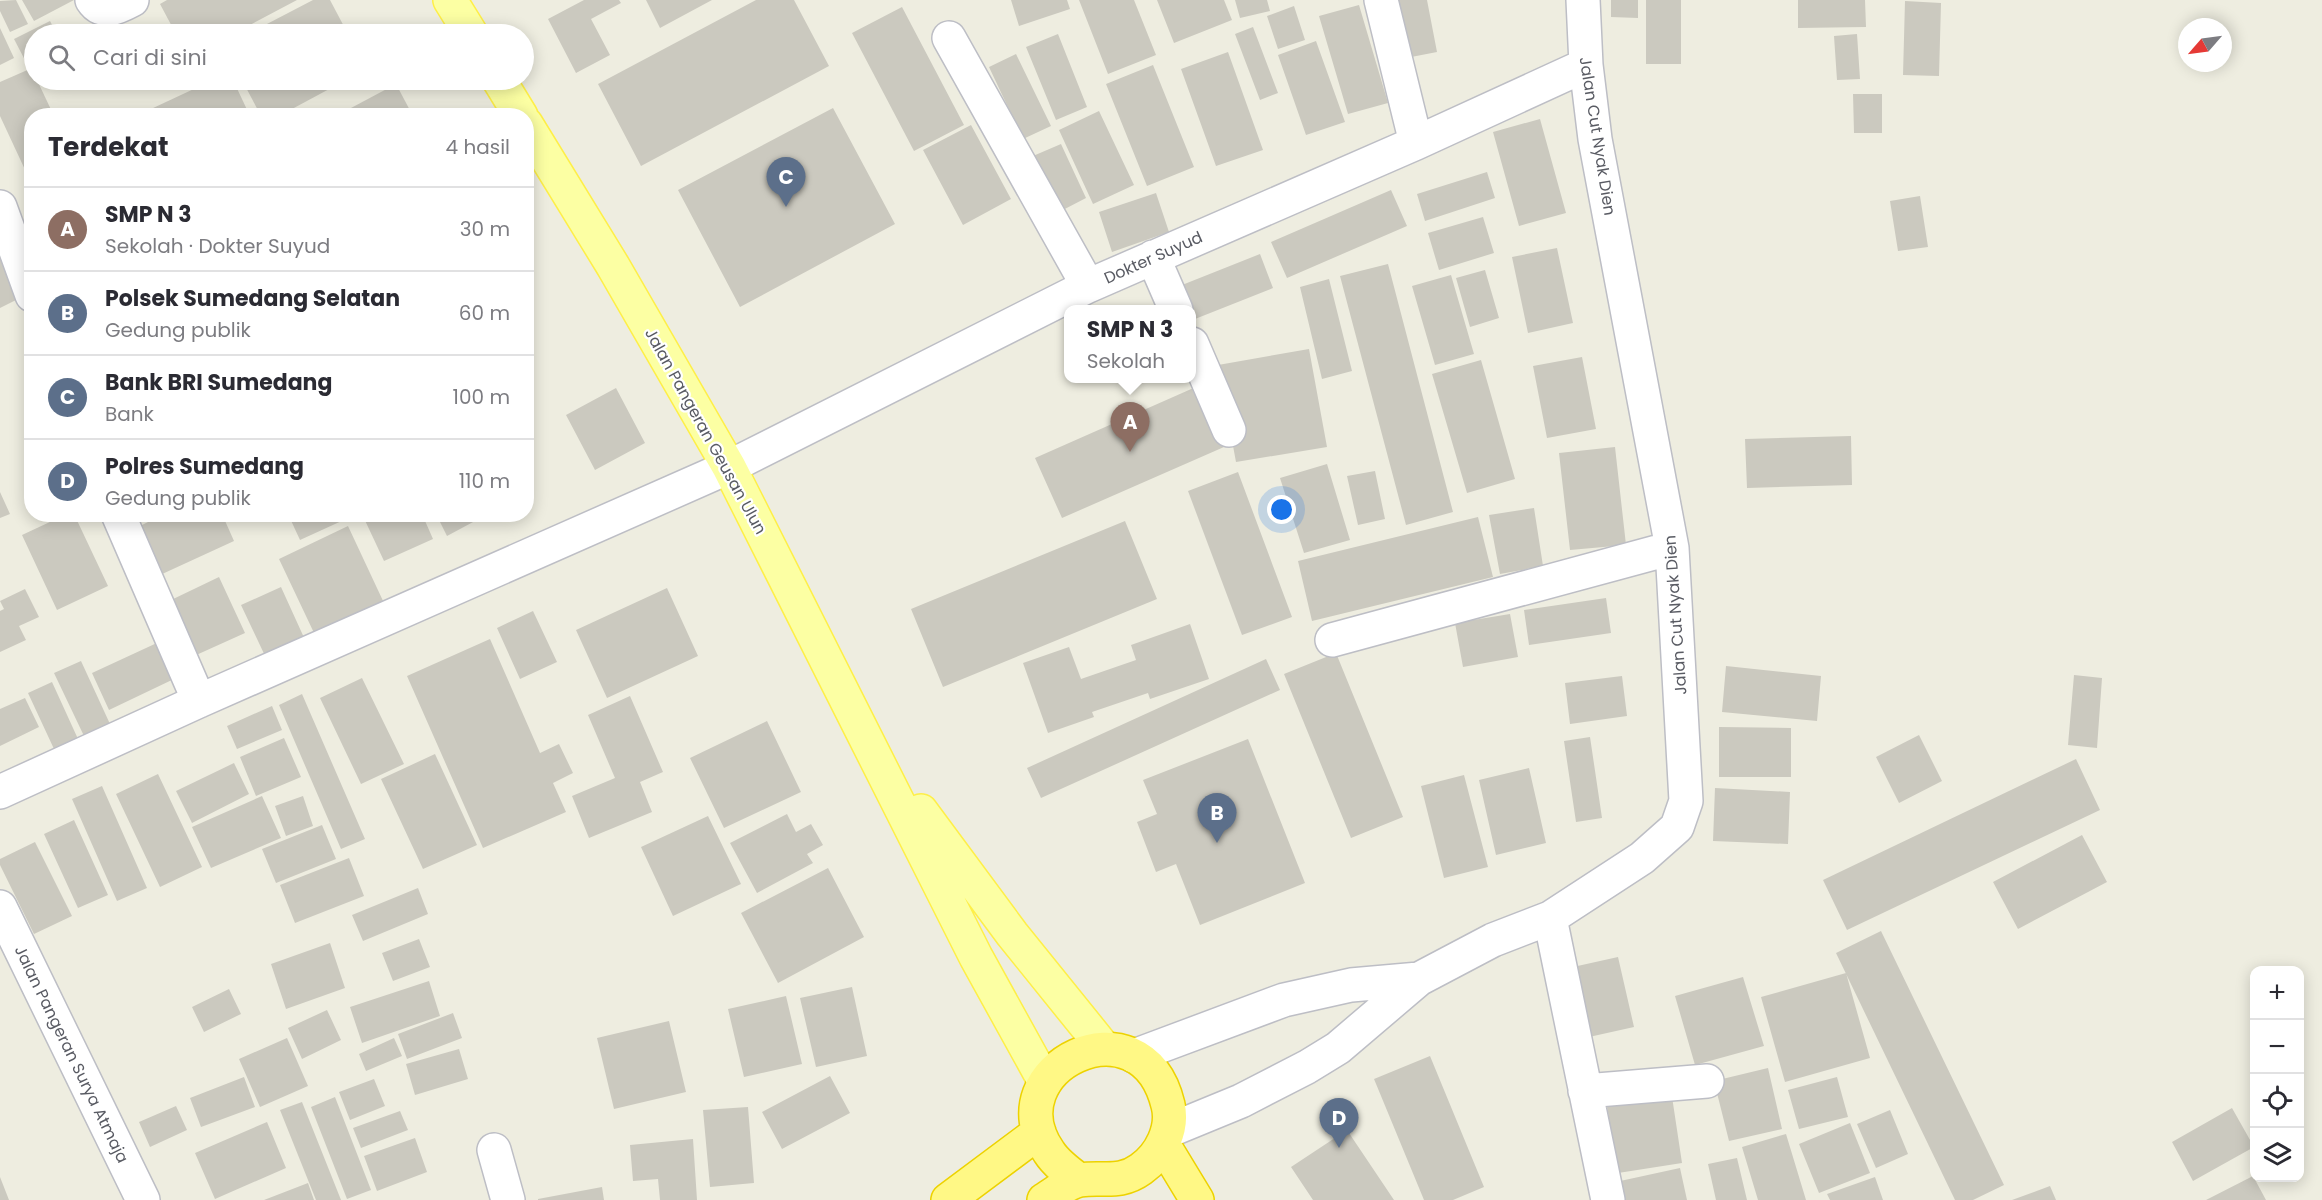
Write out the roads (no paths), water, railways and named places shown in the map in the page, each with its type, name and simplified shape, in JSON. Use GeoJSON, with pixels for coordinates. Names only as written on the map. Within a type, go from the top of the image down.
{"type":"FeatureCollection","features":[{"type":"Feature","properties":{"kind":"highway"},"geometry":{"type":"LineString","coordinates":[[1044,1200],[1095,1187],[1141,1169],[1165,1137],[1169,1110],[1164,1088],[1152,1069],[1119,1052],[1086,1050],[1069,1057],[1045,1082],[1038,1106],[1039,1132],[1048,1151],[1095,1187]]}},
{"type":"Feature","properties":{"kind":"highway"},"geometry":{"type":"LineString","coordinates":[[948,1200],[1039,1132]]}},
{"type":"Feature","properties":{"kind":"highway"},"geometry":{"type":"LineString","coordinates":[[1165,1137],[1197,1200]]}},
{"type":"Feature","properties":{"kind":"main road"},"geometry":{"type":"LineString","coordinates":[[450,0],[465,24]]}},
{"type":"Feature","properties":{"kind":"main road"},"geometry":{"type":"LineString","coordinates":[[505,90],[516,108]]}},
{"type":"Feature","properties":{"kind":"main road","name":"Jalan Pangeran Geusan Ulun"},"geometry":{"type":"LineString","coordinates":[[534,137],[613,266],[729,467],[849,709],[871,745]]}},
{"type":"Feature","properties":{"kind":"main road"},"geometry":{"type":"LineString","coordinates":[[871,745],[1012,934],[1119,1052]]}},
{"type":"Feature","properties":{"kind":"main road"},"geometry":{"type":"LineString","coordinates":[[871,745],[976,957],[1045,1082]]}},
{"type":"Feature","properties":{"kind":"street"},"geometry":{"type":"LineString","coordinates":[[92,0],[99,8],[106,9],[118,7],[132,0]]}},
{"type":"Feature","properties":{"kind":"street"},"geometry":{"type":"LineString","coordinates":[[1381,0],[1416,143]]}},
{"type":"Feature","properties":{"kind":"street","name":"Jalan Cut Nyak Dien"},"geometry":{"type":"LineString","coordinates":[[1419,979],[1493,940],[1550,918],[1642,858],[1677,827],[1686,801],[1672,548],[1595,140],[1586,65],[1583,0]]}},
{"type":"Feature","properties":{"kind":"street"},"geometry":{"type":"LineString","coordinates":[[949,38],[1088,285]]}},
{"type":"Feature","properties":{"kind":"street","name":"Dokter Suyud"},"geometry":{"type":"LineString","coordinates":[[0,792],[199,701],[729,467],[1088,285],[1416,143],[1586,65]]}},
{"type":"Feature","properties":{"kind":"street"},"geometry":{"type":"LineString","coordinates":[[0,208],[24,273]]}},
{"type":"Feature","properties":{"kind":"street"},"geometry":{"type":"LineString","coordinates":[[1153,256],[1174,305]]}},
{"type":"Feature","properties":{"kind":"street"},"geometry":{"type":"LineString","coordinates":[[1196,355],[1229,430]]}},
{"type":"Feature","properties":{"kind":"street"},"geometry":{"type":"LineString","coordinates":[[121,522],[199,701]]}},
{"type":"Feature","properties":{"kind":"street"},"geometry":{"type":"LineString","coordinates":[[1332,640],[1672,548]]}},
{"type":"Feature","properties":{"kind":"street","name":"Jalan Pangeran Surya Atmaja"},"geometry":{"type":"LineString","coordinates":[[0,907],[143,1200]]}},
{"type":"Feature","properties":{"kind":"street"},"geometry":{"type":"LineString","coordinates":[[1550,918],[1608,1200]]}},
{"type":"Feature","properties":{"kind":"street"},"geometry":{"type":"LineString","coordinates":[[1119,1052],[1284,1000],[1352,985],[1419,979]]}},
{"type":"Feature","properties":{"kind":"street"},"geometry":{"type":"LineString","coordinates":[[1165,1137],[1241,1101],[1307,1067],[1338,1048],[1419,979]]}},
{"type":"Feature","properties":{"kind":"street"},"geometry":{"type":"LineString","coordinates":[[1585,1091],[1707,1081]]}},
{"type":"Feature","properties":{"kind":"street"},"geometry":{"type":"LineString","coordinates":[[494,1150],[508,1200]]}},
{"type":"Feature","properties":{"kind":"place","name":"Bank BRI Sumedang"},"geometry":{"type":"Point","coordinates":[786,207]}},
{"type":"Feature","properties":{"kind":"place","name":"SMP N 3"},"geometry":{"type":"Point","coordinates":[1130,452]}},
{"type":"Feature","properties":{"kind":"place","name":"Polsek Sumedang Selatan"},"geometry":{"type":"Point","coordinates":[1217,843]}},
{"type":"Feature","properties":{"kind":"place","name":"Polres Sumedang"},"geometry":{"type":"Point","coordinates":[1339,1148]}}]}
